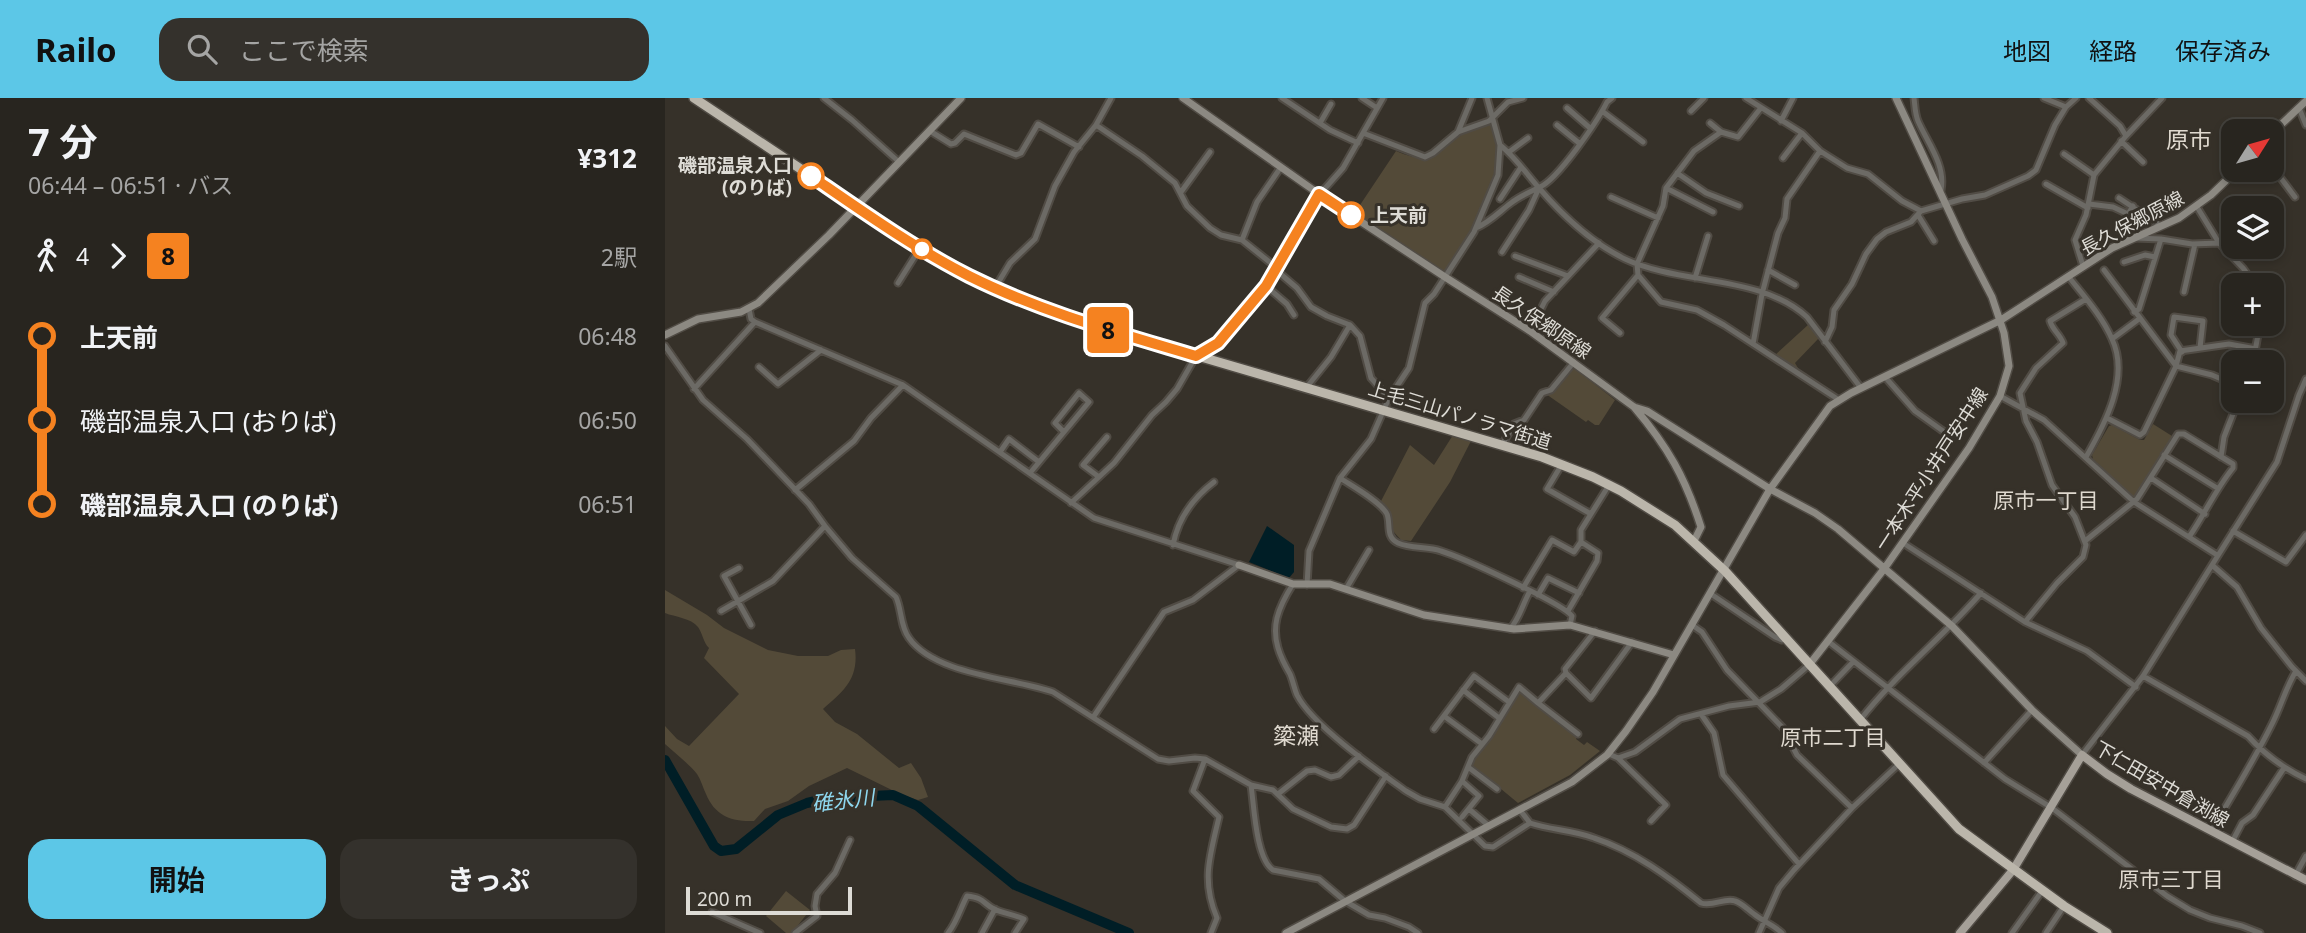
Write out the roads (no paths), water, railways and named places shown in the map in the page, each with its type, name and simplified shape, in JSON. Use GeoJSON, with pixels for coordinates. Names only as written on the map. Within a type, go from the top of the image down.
{"type":"FeatureCollection","features":[{"type":"Feature","properties":{"kind":"highway","name":"上毛三山パノラマ街道"},"geometry":{"type":"LineString","coordinates":[[694,98],[920,248],[995,288],[1088,324],[1562,464],[1609,485],[1660,514],[1694,541],[1725,571],[1959,829],[2042,891],[2107,933]]}},
{"type":"Feature","properties":{"kind":"main road"},"geometry":{"type":"LineString","coordinates":[[665,335],[698,319],[749,309],[798,266],[961,98]]}},
{"type":"Feature","properties":{"kind":"main road","name":"長久保郷原線"},"geometry":{"type":"LineString","coordinates":[[1183,98],[1319,194],[1531,331],[1634,407],[1647,411],[1770,489],[1815,513],[1884,569]]}},
{"type":"Feature","properties":{"kind":"main road","name":"一本木平小井戸安中線"},"geometry":{"type":"LineString","coordinates":[[1896,98],[1992,297],[2001,320],[2009,366],[2000,396],[1969,447],[1884,569],[1952,626],[2032,710],[2082,755]]}},
{"type":"Feature","properties":{"kind":"main road"},"geometry":{"type":"LineString","coordinates":[[2284,121],[2306,101]]}},
{"type":"Feature","properties":{"kind":"main road","name":"長久保郷原線"},"geometry":{"type":"LineString","coordinates":[[1287,932],[1572,782],[1609,754],[1653,692],[1770,489],[1830,406],[1861,388],[2001,320],[2112,248],[2197,207],[2224,182]]}},
{"type":"Feature","properties":{"kind":"main road"},"geometry":{"type":"LineString","coordinates":[[1634,407],[1674,459],[1692,496],[1701,527],[1694,541]]}},
{"type":"Feature","properties":{"kind":"main road"},"geometry":{"type":"LineString","coordinates":[[1239,565],[1293,584],[1330,584],[1424,615],[1510,629],[1570,625],[1674,655]]}},
{"type":"Feature","properties":{"kind":"main road"},"geometry":{"type":"LineString","coordinates":[[1809,665],[1884,569]]}},
{"type":"Feature","properties":{"kind":"main road","name":"下仁田安中倉渕線"},"geometry":{"type":"LineString","coordinates":[[1960,933],[2013,870],[2082,755],[2115,779],[2306,880]]}},
{"type":"Feature","properties":{"kind":"street"},"geometry":{"type":"LineString","coordinates":[[824,98],[899,162]]}},
{"type":"Feature","properties":{"kind":"street"},"geometry":{"type":"LineString","coordinates":[[995,288],[1010,263],[1035,239],[1049,197],[1111,98]]}},
{"type":"Feature","properties":{"kind":"street"},"geometry":{"type":"LineString","coordinates":[[1282,98],[1357,143]]}},
{"type":"Feature","properties":{"kind":"street"},"geometry":{"type":"LineString","coordinates":[[1362,98],[1377,108]]}},
{"type":"Feature","properties":{"kind":"street"},"geometry":{"type":"LineString","coordinates":[[1071,503],[1114,463],[1177,389],[1196,356],[1218,343],[1266,286],[1319,194],[1343,167],[1383,98]]}},
{"type":"Feature","properties":{"kind":"street"},"geometry":{"type":"LineString","coordinates":[[1458,132],[1472,98]]}},
{"type":"Feature","properties":{"kind":"street"},"geometry":{"type":"LineString","coordinates":[[1307,584],[1310,551],[1340,478],[1371,439],[1389,398],[1409,368],[1426,303],[1475,229],[1498,175],[1500,145],[1487,98]]}},
{"type":"Feature","properties":{"kind":"street"},"geometry":{"type":"LineString","coordinates":[[1489,106],[1494,98]]}},
{"type":"Feature","properties":{"kind":"street"},"geometry":{"type":"LineString","coordinates":[[1363,133],[1425,157],[1458,132],[1493,117],[1509,100],[1523,98]]}},
{"type":"Feature","properties":{"kind":"street"},"geometry":{"type":"LineString","coordinates":[[1502,252],[1539,188],[1555,175],[1609,100],[1601,98]]}},
{"type":"Feature","properties":{"kind":"street"},"geometry":{"type":"LineString","coordinates":[[1691,111],[1703,98]]}},
{"type":"Feature","properties":{"kind":"street"},"geometry":{"type":"LineString","coordinates":[[1746,98],[1802,133],[1820,152],[1847,168],[1868,174],[1919,213],[1934,241]]}},
{"type":"Feature","properties":{"kind":"street"},"geometry":{"type":"LineString","coordinates":[[1781,121],[1793,98]]}},
{"type":"Feature","properties":{"kind":"street"},"geometry":{"type":"LineString","coordinates":[[1914,98],[1916,117],[1937,159],[1943,180],[1941,190]]}},
{"type":"Feature","properties":{"kind":"street"},"geometry":{"type":"LineString","coordinates":[[2045,98],[2066,107]]}},
{"type":"Feature","properties":{"kind":"street"},"geometry":{"type":"LineString","coordinates":[[1825,342],[1832,327],[1834,310],[1877,239],[1886,232],[1910,222],[1919,213],[1985,195],[2016,183],[2036,170],[2055,125],[2066,107],[2076,98]]}},
{"type":"Feature","properties":{"kind":"street"},"geometry":{"type":"LineString","coordinates":[[2089,98],[2120,126],[2126,136]]}},
{"type":"Feature","properties":{"kind":"street"},"geometry":{"type":"LineString","coordinates":[[2083,266],[2075,240],[2088,206],[2094,175],[2121,141],[2162,98]]}},
{"type":"Feature","properties":{"kind":"street"},"geometry":{"type":"LineString","coordinates":[[1320,123],[1331,104]]}},
{"type":"Feature","properties":{"kind":"street"},"geometry":{"type":"LineString","coordinates":[[2299,107],[2306,125]]}},
{"type":"Feature","properties":{"kind":"street"},"geometry":{"type":"LineString","coordinates":[[1567,108],[1590,128]]}},
{"type":"Feature","properties":{"kind":"street"},"geometry":{"type":"LineString","coordinates":[[1710,122],[1721,132],[1738,137],[1760,108]]}},
{"type":"Feature","properties":{"kind":"street"},"geometry":{"type":"LineString","coordinates":[[1602,111],[1643,142]]}},
{"type":"Feature","properties":{"kind":"street"},"geometry":{"type":"LineString","coordinates":[[930,131],[951,144],[964,134],[1016,155],[1021,153],[1038,124],[1079,147]]}},
{"type":"Feature","properties":{"kind":"street"},"geometry":{"type":"LineString","coordinates":[[1096,125],[1142,156],[1175,184],[1187,206],[1210,228],[1221,235],[1242,240],[1297,288],[1311,307],[1350,325],[1360,336],[1371,378],[1389,398]]}},
{"type":"Feature","properties":{"kind":"street"},"geometry":{"type":"LineString","coordinates":[[1557,125],[1579,143]]}},
{"type":"Feature","properties":{"kind":"street"},"geometry":{"type":"LineString","coordinates":[[1721,132],[1695,151],[1666,188],[1663,206],[1637,264],[1638,275],[1661,302],[1697,310],[1839,400]]}},
{"type":"Feature","properties":{"kind":"street"},"geometry":{"type":"LineString","coordinates":[[1783,158],[1802,133]]}},
{"type":"Feature","properties":{"kind":"street"},"geometry":{"type":"LineString","coordinates":[[1509,152],[1528,138]]}},
{"type":"Feature","properties":{"kind":"street"},"geometry":{"type":"LineString","coordinates":[[2121,141],[2143,162]]}},
{"type":"Feature","properties":{"kind":"street"},"geometry":{"type":"LineString","coordinates":[[1500,145],[1563,213],[1599,243],[1637,264],[1665,273],[1712,279],[1762,294],[1798,309],[1861,388]]}},
{"type":"Feature","properties":{"kind":"street"},"geometry":{"type":"LineString","coordinates":[[1181,192],[1210,152]]}},
{"type":"Feature","properties":{"kind":"street"},"geometry":{"type":"LineString","coordinates":[[1753,344],[1762,294],[1778,233],[1785,218],[1787,199],[1820,152]]}},
{"type":"Feature","properties":{"kind":"street"},"geometry":{"type":"LineString","coordinates":[[2064,154],[2094,175]]}},
{"type":"Feature","properties":{"kind":"street"},"geometry":{"type":"LineString","coordinates":[[1242,240],[1257,202],[1281,167]]}},
{"type":"Feature","properties":{"kind":"street"},"geometry":{"type":"LineString","coordinates":[[1500,199],[1521,167]]}},
{"type":"Feature","properties":{"kind":"street"},"geometry":{"type":"LineString","coordinates":[[1677,173],[1706,193],[1739,206]]}},
{"type":"Feature","properties":{"kind":"street"},"geometry":{"type":"LineString","coordinates":[[2284,182],[2295,197]]}},
{"type":"Feature","properties":{"kind":"street"},"geometry":{"type":"LineString","coordinates":[[2046,184],[2088,206],[2112,207],[2127,215],[2133,206]]}},
{"type":"Feature","properties":{"kind":"street"},"geometry":{"type":"LineString","coordinates":[[1475,229],[1490,222],[1533,188],[1539,188]]}},
{"type":"Feature","properties":{"kind":"street"},"geometry":{"type":"LineString","coordinates":[[1666,188],[1713,212]]}},
{"type":"Feature","properties":{"kind":"street"},"geometry":{"type":"LineString","coordinates":[[1611,197],[1658,218]]}},
{"type":"Feature","properties":{"kind":"street"},"geometry":{"type":"LineString","coordinates":[[2119,198],[2159,227]]}},
{"type":"Feature","properties":{"kind":"street"},"geometry":{"type":"LineString","coordinates":[[2197,207],[2219,243],[2247,273]]}},
{"type":"Feature","properties":{"kind":"street"},"geometry":{"type":"LineString","coordinates":[[1695,278],[1708,236]]}},
{"type":"Feature","properties":{"kind":"street"},"geometry":{"type":"LineString","coordinates":[[2135,238],[2195,244],[2219,243]]}},
{"type":"Feature","properties":{"kind":"street"},"geometry":{"type":"LineString","coordinates":[[2134,312],[2139,309],[2161,239]]}},
{"type":"Feature","properties":{"kind":"street"},"geometry":{"type":"LineString","coordinates":[[1531,331],[1545,301],[1599,243]]}},
{"type":"Feature","properties":{"kind":"street"},"geometry":{"type":"LineString","coordinates":[[2184,292],[2195,244]]}},
{"type":"Feature","properties":{"kind":"street"},"geometry":{"type":"LineString","coordinates":[[898,283],[920,248]]}},
{"type":"Feature","properties":{"kind":"street"},"geometry":{"type":"LineString","coordinates":[[2124,262],[2145,254],[2155,257]]}},
{"type":"Feature","properties":{"kind":"street"},"geometry":{"type":"LineString","coordinates":[[1515,256],[1568,276]]}},
{"type":"Feature","properties":{"kind":"street"},"geometry":{"type":"LineString","coordinates":[[1768,270],[1795,285]]}},
{"type":"Feature","properties":{"kind":"street"},"geometry":{"type":"LineString","coordinates":[[2104,270],[2176,366],[2221,379]]}},
{"type":"Feature","properties":{"kind":"street"},"geometry":{"type":"LineString","coordinates":[[1620,333],[1602,318],[1638,275]]}},
{"type":"Feature","properties":{"kind":"street"},"geometry":{"type":"LineString","coordinates":[[2068,276],[2112,339],[2118,366],[2107,418],[2086,457]]}},
{"type":"Feature","properties":{"kind":"street"},"geometry":{"type":"LineString","coordinates":[[1519,277],[1554,292]]}},
{"type":"Feature","properties":{"kind":"street"},"geometry":{"type":"LineString","coordinates":[[1266,286],[1287,304],[1294,315]]}},
{"type":"Feature","properties":{"kind":"street"},"geometry":{"type":"LineString","coordinates":[[2025,622],[2083,557],[2085,541],[2075,517],[2052,485],[2022,406],[2020,393],[2036,368],[2063,343],[2050,321],[2086,299]]}},
{"type":"Feature","properties":{"kind":"street"},"geometry":{"type":"LineString","coordinates":[[749,309],[751,319],[755,322],[903,386],[1094,519],[1239,565]]}},
{"type":"Feature","properties":{"kind":"street"},"geometry":{"type":"LineString","coordinates":[[2182,352],[2171,335],[2174,317],[2203,321],[2200,348]]}},
{"type":"Feature","properties":{"kind":"street"},"geometry":{"type":"LineString","coordinates":[[2112,339],[2139,319]]}},
{"type":"Feature","properties":{"kind":"street"},"geometry":{"type":"LineString","coordinates":[[694,389],[755,322]]}},
{"type":"Feature","properties":{"kind":"street"},"geometry":{"type":"LineString","coordinates":[[1306,388],[1331,356],[1350,325]]}},
{"type":"Feature","properties":{"kind":"street"},"geometry":{"type":"LineString","coordinates":[[2107,418],[2140,435],[2144,432],[2176,366],[2180,351],[2229,344],[2256,349],[2258,336]]}},
{"type":"Feature","properties":{"kind":"street"},"geometry":{"type":"LineString","coordinates":[[665,346],[694,389],[712,409],[747,439],[796,490],[852,558],[896,597],[903,627],[909,639],[939,660],[963,671],[1053,692],[1158,759],[1205,759],[1251,785],[1273,790],[1293,809],[1331,827],[1347,829],[1354,825],[1386,776]]}},
{"type":"Feature","properties":{"kind":"street"},"geometry":{"type":"LineString","coordinates":[[758,367],[778,384],[821,350]]}},
{"type":"Feature","properties":{"kind":"street"},"geometry":{"type":"LineString","coordinates":[[1502,445],[1514,424],[1524,420],[1542,393],[1551,390],[1574,362]]}},
{"type":"Feature","properties":{"kind":"street"},"geometry":{"type":"LineString","coordinates":[[1885,377],[1915,411],[1950,436]]}},
{"type":"Feature","properties":{"kind":"street"},"geometry":{"type":"LineString","coordinates":[[2082,755],[2136,687],[2277,462],[2306,379]]}},
{"type":"Feature","properties":{"kind":"street"},"geometry":{"type":"LineString","coordinates":[[796,490],[858,438],[871,418],[903,386]]}},
{"type":"Feature","properties":{"kind":"street"},"geometry":{"type":"LineString","coordinates":[[1030,474],[1089,402],[1079,393],[1055,423],[1064,432]]}},
{"type":"Feature","properties":{"kind":"street"},"geometry":{"type":"LineString","coordinates":[[2000,396],[2044,420],[2134,502],[2217,555]]}},
{"type":"Feature","properties":{"kind":"street"},"geometry":{"type":"LineString","coordinates":[[2221,457],[2224,437],[2233,413]]}},
{"type":"Feature","properties":{"kind":"street"},"geometry":{"type":"LineString","coordinates":[[2085,541],[2134,502],[2178,434],[2184,434],[2233,464],[2189,537]]}},
{"type":"Feature","properties":{"kind":"street"},"geometry":{"type":"LineString","coordinates":[[1098,477],[1083,465],[1107,437]]}},
{"type":"Feature","properties":{"kind":"street"},"geometry":{"type":"LineString","coordinates":[[1000,452],[1009,439],[1039,462]]}},
{"type":"Feature","properties":{"kind":"street"},"geometry":{"type":"LineString","coordinates":[[2164,455],[2217,488]]}},
{"type":"Feature","properties":{"kind":"street"},"geometry":{"type":"LineString","coordinates":[[1562,464],[1547,489],[1591,514]]}},
{"type":"Feature","properties":{"kind":"street"},"geometry":{"type":"LineString","coordinates":[[1340,478],[1382,508],[1388,516],[1392,538],[1399,543],[1440,550],[1530,591],[1568,611],[1571,616],[1570,625]]}},
{"type":"Feature","properties":{"kind":"street"},"geometry":{"type":"LineString","coordinates":[[2151,478],[2205,514]]}},
{"type":"Feature","properties":{"kind":"street"},"geometry":{"type":"LineString","coordinates":[[1173,545],[1177,527],[1198,495],[1214,482]]}},
{"type":"Feature","properties":{"kind":"street"},"geometry":{"type":"LineString","coordinates":[[1523,588],[1552,540],[1574,552],[1581,542],[1581,530],[1609,485]]}},
{"type":"Feature","properties":{"kind":"street"},"geometry":{"type":"LineString","coordinates":[[721,611],[772,581],[825,526]]}},
{"type":"Feature","properties":{"kind":"street"},"geometry":{"type":"LineString","coordinates":[[2233,531],[2286,562],[2306,535]]}},
{"type":"Feature","properties":{"kind":"street"},"geometry":{"type":"LineString","coordinates":[[1568,611],[1597,561],[1598,553],[1581,542]]}},
{"type":"Feature","properties":{"kind":"street"},"geometry":{"type":"LineString","coordinates":[[1903,543],[2025,622],[2087,652],[2136,687]]}},
{"type":"Feature","properties":{"kind":"street"},"geometry":{"type":"LineString","coordinates":[[1346,589],[1369,550]]}},
{"type":"Feature","properties":{"kind":"street"},"geometry":{"type":"LineString","coordinates":[[1094,716],[1164,612],[1193,600],[1239,565]]}},
{"type":"Feature","properties":{"kind":"street"},"geometry":{"type":"LineString","coordinates":[[2211,565],[2237,587],[2261,628],[2306,681]]}},
{"type":"Feature","properties":{"kind":"street"},"geometry":{"type":"LineString","coordinates":[[739,568],[724,576],[751,625]]}},
{"type":"Feature","properties":{"kind":"street"},"geometry":{"type":"LineString","coordinates":[[1538,595],[1548,579],[1579,593]]}},
{"type":"Feature","properties":{"kind":"street"},"geometry":{"type":"LineString","coordinates":[[1293,584],[1276,620],[1279,653],[1298,696],[1319,721],[1386,776],[1420,799],[1445,807],[1480,843],[1489,848],[1530,823]]}},
{"type":"Feature","properties":{"kind":"street"},"geometry":{"type":"LineString","coordinates":[[1510,629],[1518,619],[1519,609],[1530,591]]}},
{"type":"Feature","properties":{"kind":"street"},"geometry":{"type":"LineString","coordinates":[[1859,721],[1981,593]]}},
{"type":"Feature","properties":{"kind":"street"},"geometry":{"type":"LineString","coordinates":[[1711,594],[1775,637],[1782,640],[1785,638]]}},
{"type":"Feature","properties":{"kind":"street"},"geometry":{"type":"LineString","coordinates":[[1692,625],[1702,632],[1727,670],[1785,731],[1797,755],[1852,808]]}},
{"type":"Feature","properties":{"kind":"street"},"geometry":{"type":"LineString","coordinates":[[1538,703],[1566,673],[1565,669],[1595,631]]}},
{"type":"Feature","properties":{"kind":"street"},"geometry":{"type":"LineString","coordinates":[[1566,673],[1591,698],[1632,642]]}},
{"type":"Feature","properties":{"kind":"street"},"geometry":{"type":"LineString","coordinates":[[1829,642],[1984,763],[2052,808],[2167,896],[2190,910],[2260,933]]}},
{"type":"Feature","properties":{"kind":"street"},"geometry":{"type":"LineString","coordinates":[[1829,687],[1853,662]]}},
{"type":"Feature","properties":{"kind":"street"},"geometry":{"type":"LineString","coordinates":[[1618,758],[1635,752],[1680,719],[1729,706],[1760,702],[1781,689],[1809,665]]}},
{"type":"Feature","properties":{"kind":"street"},"geometry":{"type":"LineString","coordinates":[[2211,831],[2260,749],[2296,671]]}},
{"type":"Feature","properties":{"kind":"street"},"geometry":{"type":"LineString","coordinates":[[1434,729],[1474,676],[1509,702]]}},
{"type":"Feature","properties":{"kind":"street"},"geometry":{"type":"LineString","coordinates":[[2143,676],[2249,736],[2260,749],[2284,768],[2306,779]]}},
{"type":"Feature","properties":{"kind":"street"},"geometry":{"type":"LineString","coordinates":[[1445,807],[1462,782],[1472,757],[1519,687],[1578,734]]}},
{"type":"Feature","properties":{"kind":"street"},"geometry":{"type":"LineString","coordinates":[[1463,690],[1499,718]]}},
{"type":"Feature","properties":{"kind":"street"},"geometry":{"type":"LineString","coordinates":[[1984,763],[2032,710]]}},
{"type":"Feature","properties":{"kind":"street"},"geometry":{"type":"LineString","coordinates":[[1701,713],[1714,733],[1723,775],[1799,864]]}},
{"type":"Feature","properties":{"kind":"street"},"geometry":{"type":"LineString","coordinates":[[1444,716],[1482,744]]}},
{"type":"Feature","properties":{"kind":"street"},"geometry":{"type":"LineString","coordinates":[[1609,754],[1618,758],[1667,805],[1651,821]]}},
{"type":"Feature","properties":{"kind":"street"},"geometry":{"type":"LineString","coordinates":[[1278,794],[1307,771],[1315,770],[1331,777],[1339,775],[1359,756]]}},
{"type":"Feature","properties":{"kind":"street"},"geometry":{"type":"LineString","coordinates":[[1205,759],[1202,773],[1193,791],[1219,817],[1207,865],[1208,893],[1217,918],[1211,933]]}},
{"type":"Feature","properties":{"kind":"street"},"geometry":{"type":"LineString","coordinates":[[1759,933],[1779,888],[1852,808],[1899,764]]}},
{"type":"Feature","properties":{"kind":"street"},"geometry":{"type":"LineString","coordinates":[[1468,767],[1497,789]]}},
{"type":"Feature","properties":{"kind":"street"},"geometry":{"type":"LineString","coordinates":[[2232,842],[2242,823],[2253,815],[2284,768]]}},
{"type":"Feature","properties":{"kind":"street"},"geometry":{"type":"LineString","coordinates":[[1462,782],[1479,796],[1462,817]]}},
{"type":"Feature","properties":{"kind":"street"},"geometry":{"type":"LineString","coordinates":[[1251,785],[1266,866],[1273,870],[1319,879],[1345,901],[1369,915],[1385,918],[1418,933]]}},
{"type":"Feature","properties":{"kind":"street"},"geometry":{"type":"LineString","coordinates":[[1469,809],[1489,826]]}},
{"type":"Feature","properties":{"kind":"street"},"geometry":{"type":"LineString","coordinates":[[1520,810],[1530,823],[1591,836],[1606,842],[1661,871],[1701,903],[1709,905],[1732,900],[1782,933]]}},
{"type":"Feature","properties":{"kind":"street"},"geometry":{"type":"LineString","coordinates":[[795,933],[817,916],[817,894],[835,873],[850,840]]}},
{"type":"Feature","properties":{"kind":"street"},"geometry":{"type":"LineString","coordinates":[[2295,876],[2306,856]]}},
{"type":"Feature","properties":{"kind":"street"},"geometry":{"type":"LineString","coordinates":[[2012,933],[2042,891]]}},
{"type":"Feature","properties":{"kind":"street"},"geometry":{"type":"LineString","coordinates":[[948,933],[956,923],[957,914],[967,896],[986,901],[995,909],[1024,919],[1015,933]]}},
{"type":"Feature","properties":{"kind":"street"},"geometry":{"type":"LineString","coordinates":[[2046,933],[2064,906]]}},
{"type":"Feature","properties":{"kind":"street"},"geometry":{"type":"LineString","coordinates":[[982,933],[995,909]]}},
{"type":"Feature","properties":{"kind":"street"},"geometry":{"type":"LineString","coordinates":[[712,912],[760,933]]}},
{"type":"Feature","properties":{"kind":"water"},"geometry":{"type":"Polygon","coordinates":[[[1267,526],[1294,545],[1294,572],[1289,578],[1249,562],[1267,526]]]}},
{"type":"Feature","properties":{"kind":"waterway","name":"碓氷川"},"geometry":{"type":"LineString","coordinates":[[665,760],[714,846],[721,851],[736,849],[778,815],[807,803],[829,798],[893,795],[918,806],[1015,885],[1129,933]]}},
{"type":"Feature","properties":{"kind":"place","name":"磯部温泉入口 (のりば)"},"geometry":{"type":"Point","coordinates":[811,176]}},
{"type":"Feature","properties":{"kind":"place","name":"上天前"},"geometry":{"type":"Point","coordinates":[1351,215]}},
{"type":"Feature","properties":{"kind":"district","name":"原市"},"geometry":{"type":"Point","coordinates":[2189,140]}},
{"type":"Feature","properties":{"kind":"district","name":"原市一丁目"},"geometry":{"type":"Point","coordinates":[2046,501]}},
{"type":"Feature","properties":{"kind":"district","name":"簗瀬"},"geometry":{"type":"Point","coordinates":[1296,736]}},
{"type":"Feature","properties":{"kind":"district","name":"原市二丁目"},"geometry":{"type":"Point","coordinates":[1833,738]}},
{"type":"Feature","properties":{"kind":"district","name":"原市三丁目"},"geometry":{"type":"Point","coordinates":[2171,880]}}]}
